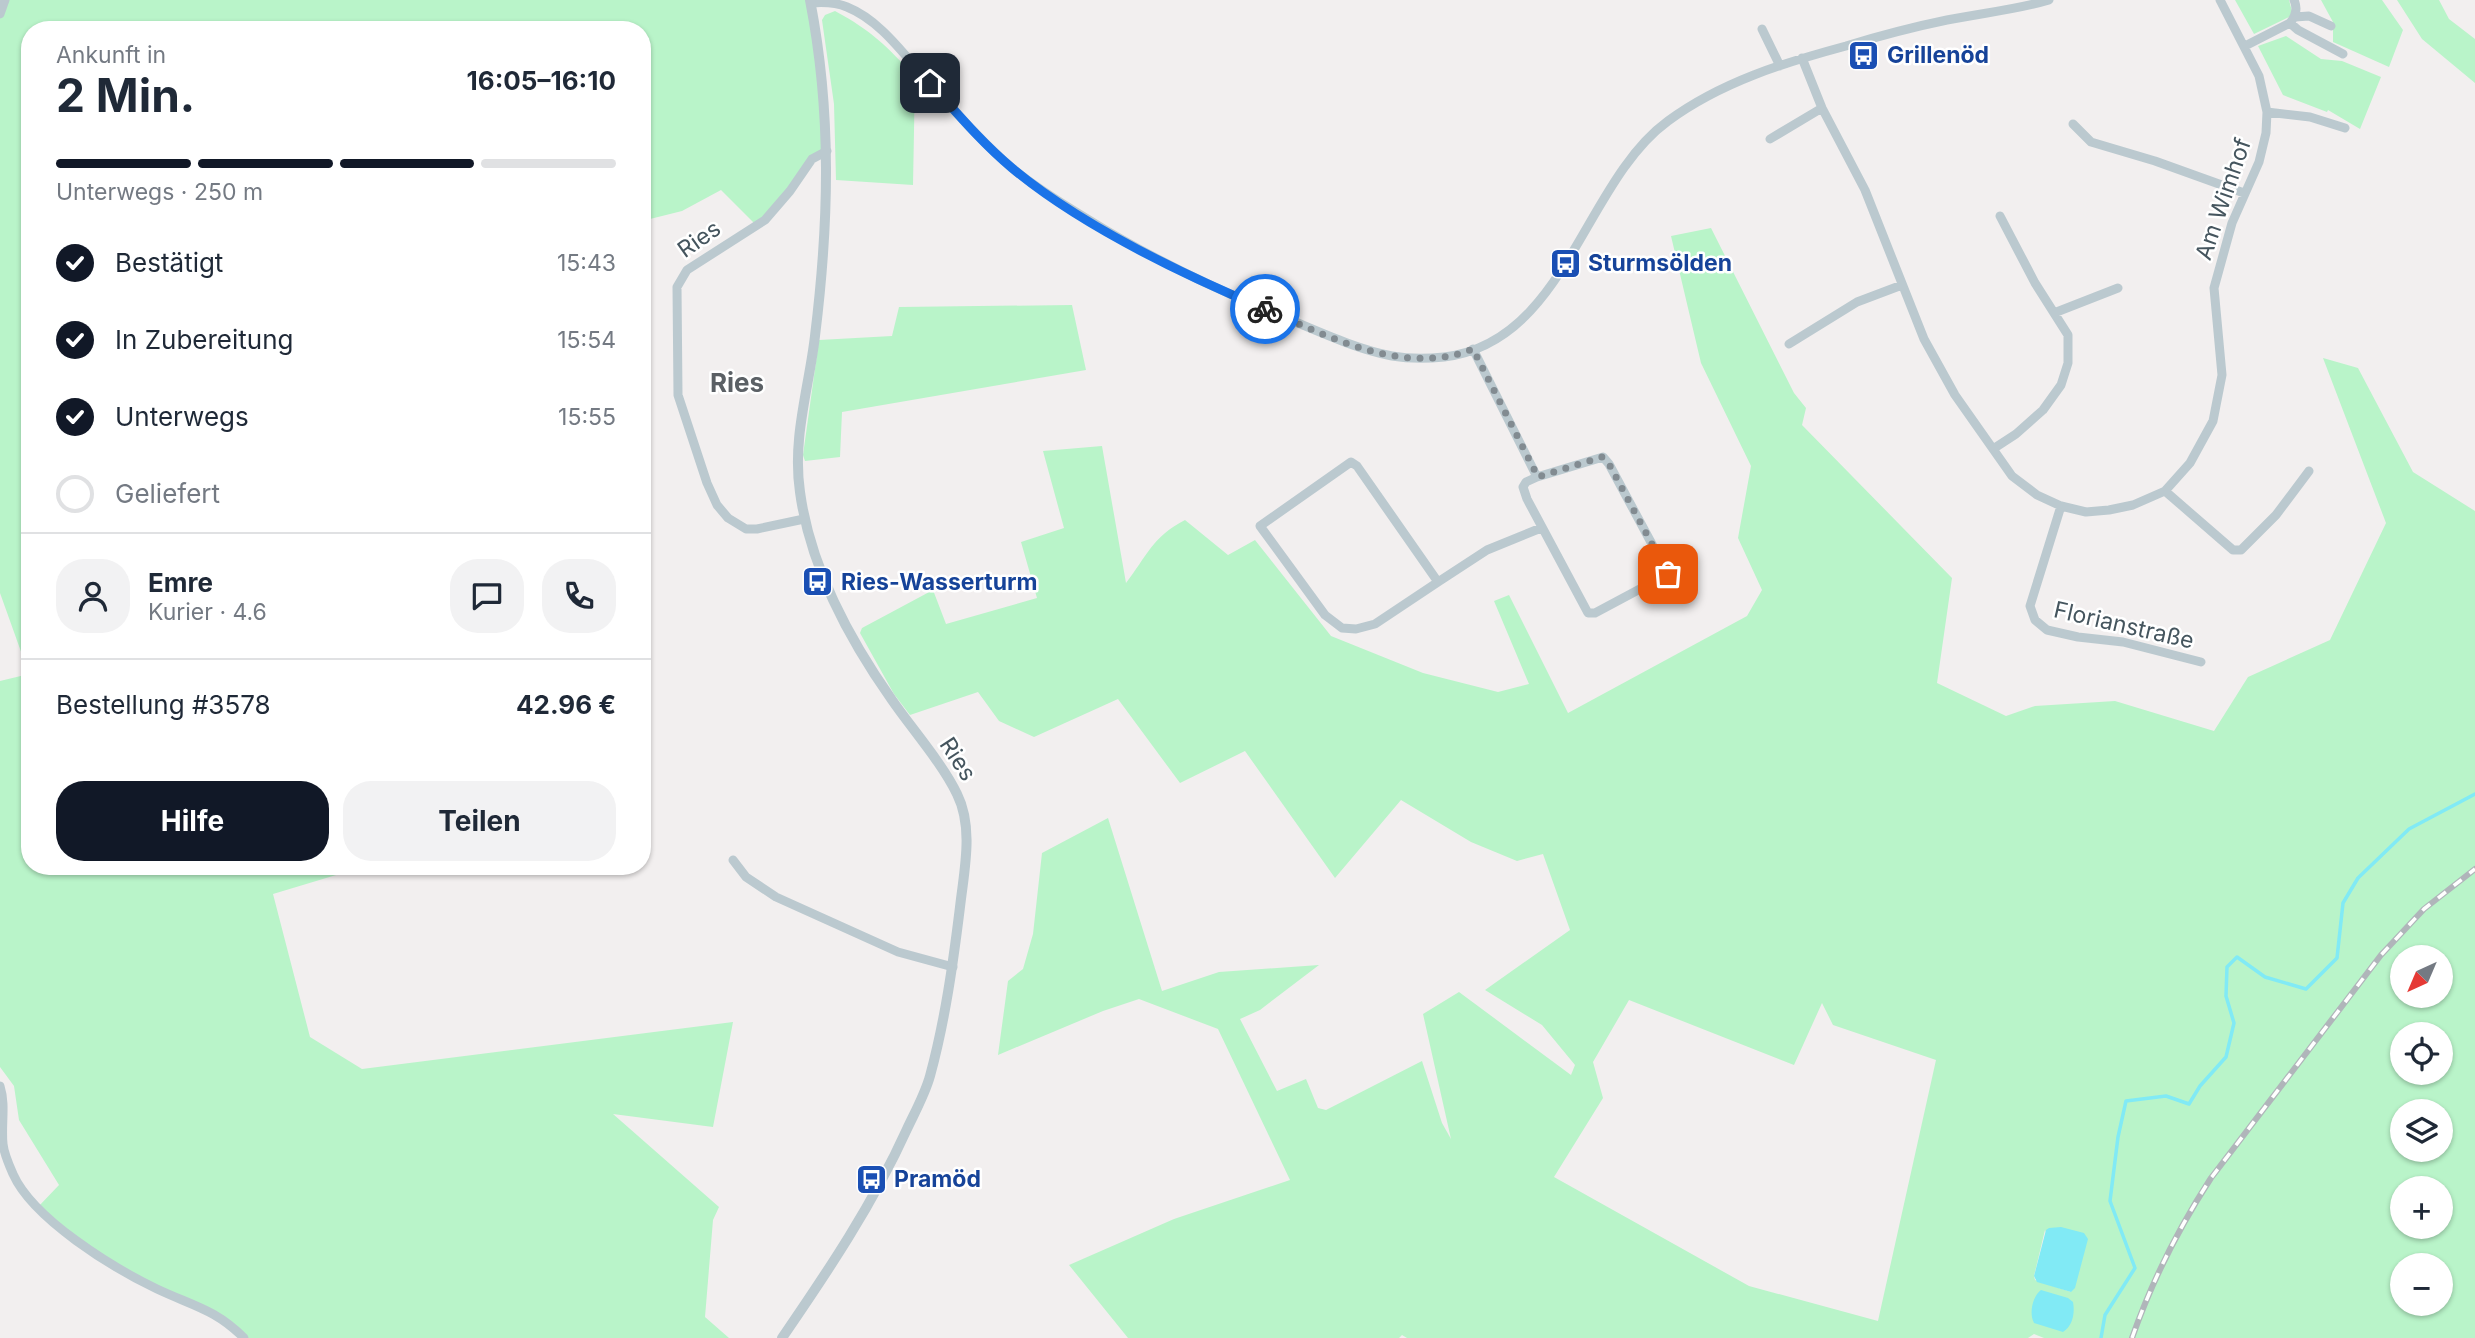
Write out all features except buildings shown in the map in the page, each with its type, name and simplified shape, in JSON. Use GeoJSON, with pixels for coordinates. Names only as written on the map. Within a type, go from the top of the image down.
{"type":"FeatureCollection","features":[{"type":"Feature","properties":{"kind":"street"},"geometry":{"type":"LineString","coordinates":[[0,14],[5,0]]}},
{"type":"Feature","properties":{"kind":"street"},"geometry":{"type":"LineString","coordinates":[[810,1],[834,3],[850,8],[867,19],[889,37],[981,139],[1012,168],[1099,227],[1175,268],[1303,325],[1387,355],[1422,358],[1452,355],[1473,349],[1515,326],[1532,309],[1590,226],[1622,171],[1640,148],[1665,123],[1707,95],[1802,58],[1881,34],[2049,0]]}},
{"type":"Feature","properties":{"kind":"street","name":"Am Wimhof"},"geometry":{"type":"LineString","coordinates":[[1802,58],[1822,108],[1865,190],[1930,350],[1955,395],[2012,475],[2037,495],[2062,506],[2086,512],[2109,510],[2133,505],[2165,491],[2190,463],[2213,421],[2222,375],[2214,288],[2229,232],[2259,162],[2266,133],[2267,112],[2259,76],[2220,0]]}},
{"type":"Feature","properties":{"kind":"street"},"geometry":{"type":"LineString","coordinates":[[2294,0],[2296,6],[2292,20],[2298,30],[2343,54]]}},
{"type":"Feature","properties":{"kind":"street","name":"Ries"},"geometry":{"type":"LineString","coordinates":[[782,1338],[840,1253],[892,1161],[929,1079],[953,967],[966,846],[966,824],[956,791],[866,660],[828,587],[804,519],[798,481],[798,446],[815,338],[827,151],[825,102],[810,1]]}},
{"type":"Feature","properties":{"kind":"street"},"geometry":{"type":"LineString","coordinates":[[2245,46],[2292,20],[2309,16],[2331,26]]}},
{"type":"Feature","properties":{"kind":"street"},"geometry":{"type":"LineString","coordinates":[[1762,29],[1780,66]]}},
{"type":"Feature","properties":{"kind":"street"},"geometry":{"type":"LineString","coordinates":[[1770,139],[1822,108]]}},
{"type":"Feature","properties":{"kind":"street","name":"Am Wimhof"},"geometry":{"type":"LineString","coordinates":[[2267,112],[2310,117],[2345,128]]}},
{"type":"Feature","properties":{"kind":"street"},"geometry":{"type":"LineString","coordinates":[[2073,124],[2091,142],[2155,161],[2244,193]]}},
{"type":"Feature","properties":{"kind":"street","name":"Ries"},"geometry":{"type":"LineString","coordinates":[[804,519],[746,529],[728,518],[717,505],[678,395],[677,287],[687,270],[765,220],[790,191],[812,159],[827,151]]}},
{"type":"Feature","properties":{"kind":"street"},"geometry":{"type":"LineString","coordinates":[[1993,449],[2016,434],[2043,410],[2061,385],[2068,363],[2068,335],[2035,283],[2000,216]]}},
{"type":"Feature","properties":{"kind":"street"},"geometry":{"type":"LineString","coordinates":[[1789,344],[1857,302],[1902,285]]}},
{"type":"Feature","properties":{"kind":"street"},"geometry":{"type":"LineString","coordinates":[[2054,313],[2118,288]]}},
{"type":"Feature","properties":{"kind":"street"},"geometry":{"type":"LineString","coordinates":[[1473,349],[1538,477]]}},
{"type":"Feature","properties":{"kind":"street"},"geometry":{"type":"LineString","coordinates":[[1602,457],[1609,464],[1668,574],[1595,613],[1588,613],[1541,528],[1523,488],[1527,482],[1538,477],[1602,457]]}},
{"type":"Feature","properties":{"kind":"street"},"geometry":{"type":"LineString","coordinates":[[1438,582],[1357,466],[1351,462],[1260,526],[1325,615],[1342,628],[1366,628],[1375,624],[1487,550],[1541,528]]}},
{"type":"Feature","properties":{"kind":"street"},"geometry":{"type":"LineString","coordinates":[[2165,491],[2233,550],[2241,550],[2276,515],[2308,471]]}},
{"type":"Feature","properties":{"kind":"street","name":"Florianstraße"},"geometry":{"type":"LineString","coordinates":[[2062,506],[2030,606],[2035,621],[2047,630],[2123,642],[2201,662]]}},
{"type":"Feature","properties":{"kind":"street"},"geometry":{"type":"LineString","coordinates":[[733,860],[746,877],[776,897],[898,952],[953,967]]}},
{"type":"Feature","properties":{"kind":"street"},"geometry":{"type":"LineString","coordinates":[[0,1086],[4,1107],[3,1146],[24,1193],[56,1223],[121,1271],[204,1308],[226,1320],[244,1338]]}},
{"type":"Feature","properties":{"kind":"green space"},"geometry":{"type":"Polygon","coordinates":[[[0,0],[810,0],[827,151],[819,155],[758,227],[721,190],[682,211],[651,219],[651,21],[21,21],[21,652],[0,593],[0,0]]]}},
{"type":"Feature","properties":{"kind":"green space"},"geometry":{"type":"Polygon","coordinates":[[[2235,0],[2289,0],[2293,15],[2254,34],[2235,0]]]}},
{"type":"Feature","properties":{"kind":"green space"},"geometry":{"type":"Polygon","coordinates":[[[2321,0],[2382,0],[2403,30],[2389,67],[2333,42],[2333,22],[2321,0]]]}},
{"type":"Feature","properties":{"kind":"green space"},"geometry":{"type":"Polygon","coordinates":[[[2397,0],[2439,0],[2449,19],[2475,39],[2475,83],[2422,39],[2397,0]]]}},
{"type":"Feature","properties":{"kind":"green space"},"geometry":{"type":"Polygon","coordinates":[[[835,11],[878,40],[915,77],[913,185],[836,180],[834,104],[822,20],[825,15],[835,11]]]}},
{"type":"Feature","properties":{"kind":"green space"},"geometry":{"type":"Polygon","coordinates":[[[2286,36],[2321,59],[2342,61],[2381,77],[2360,129],[2328,110],[2327,112],[2283,95],[2258,46],[2286,36]]]}},
{"type":"Feature","properties":{"kind":"green space"},"geometry":{"type":"Polygon","coordinates":[[[1711,228],[1794,393],[1806,408],[1802,425],[1952,578],[1937,683],[2006,716],[2035,706],[2115,701],[2214,731],[2248,677],[2330,640],[2386,523],[2323,358],[2358,368],[2413,472],[2475,511],[2475,1338],[2044,1338],[2034,1334],[2028,1338],[1407,1338],[1402,1335],[1399,1338],[1128,1338],[1069,1265],[1174,1219],[1290,1180],[1218,1029],[1139,999],[1103,1011],[998,1055],[1008,981],[1023,969],[1033,934],[1042,853],[1108,818],[1162,991],[1219,972],[1319,965],[1260,1010],[1240,1019],[1277,1091],[1306,1079],[1318,1108],[1326,1110],[1422,1061],[1442,1123],[1451,1139],[1423,1014],[1459,992],[1571,1075],[1575,1065],[1542,1025],[1485,990],[1570,930],[1543,854],[1517,861],[1471,842],[1401,800],[1335,878],[1245,751],[1180,783],[1118,699],[1034,737],[999,721],[978,692],[910,715],[894,694],[860,633],[862,628],[933,590],[946,624],[1037,598],[1021,542],[1064,528],[1043,451],[1102,446],[1126,583],[1157,540],[1185,520],[1228,555],[1255,540],[1331,636],[1423,673],[1498,692],[1529,684],[1494,601],[1509,595],[1568,713],[1747,616],[1762,590],[1738,538],[1751,466],[1701,363],[1671,236],[1711,228]],[[1629,1000],[1593,1062],[1603,1098],[1554,1177],[1749,1286],[1878,1321],[1936,1060],[1833,1025],[1822,1003],[1794,1065],[1629,1000]],[[2045,1230],[2035,1280],[2071,1292],[2045,1230]]]}},
{"type":"Feature","properties":{"kind":"green space"},"geometry":{"type":"Polygon","coordinates":[[[1072,305],[1086,370],[842,412],[840,457],[805,461],[803,455],[819,340],[892,336],[899,307],[1072,305]]]}},
{"type":"Feature","properties":{"kind":"green space"},"geometry":{"type":"Polygon","coordinates":[[[21,676],[21,875],[336,875],[273,894],[310,1037],[362,1069],[733,1022],[713,1127],[613,1114],[719,1207],[713,1220],[705,1317],[729,1338],[244,1338],[226,1320],[121,1271],[38,1207],[59,1185],[19,1120],[14,1086],[0,1067],[0,681],[21,676]]]}},
{"type":"Feature","properties":{"kind":"water"},"geometry":{"type":"Polygon","coordinates":[[[2061,1227],[2084,1233],[2088,1239],[2075,1288],[2071,1292],[2037,1282],[2034,1276],[2046,1230],[2061,1227]]]}},
{"type":"Feature","properties":{"kind":"water"},"geometry":{"type":"Polygon","coordinates":[[[2041,1290],[2073,1302],[2073,1319],[2063,1332],[2034,1323],[2032,1306],[2041,1290]]]}},
{"type":"Feature","properties":{"kind":"waterway"},"geometry":{"type":"LineString","coordinates":[[2101,1338],[2105,1315],[2135,1268],[2110,1201],[2118,1137],[2126,1101],[2166,1096],[2189,1104],[2200,1086],[2226,1057],[2234,1023],[2226,996],[2227,967],[2237,957],[2265,977],[2306,989],[2337,958],[2343,903],[2358,878],[2409,829],[2475,794]]}},
{"type":"Feature","properties":{"kind":"railway"},"geometry":{"type":"LineString","coordinates":[[2132,1338],[2167,1256],[2211,1178],[2381,955],[2424,909],[2475,869]]}},
{"type":"Feature","properties":{"kind":"way so far"},"geometry":{"type":"LineString","coordinates":[[1265,309],[1353,345],[1387,355],[1422,358],[1452,355],[1473,349],[1538,477],[1602,457],[1609,464],[1668,574]]}},
{"type":"Feature","properties":{"kind":"place","name":"Grillenöd"},"geometry":{"type":"Point","coordinates":[1864,55]}},
{"type":"Feature","properties":{"kind":"place","name":"Sturmsölden"},"geometry":{"type":"Point","coordinates":[1565,263]}},
{"type":"Feature","properties":{"kind":"place","name":"Ries-Wasserturm"},"geometry":{"type":"Point","coordinates":[818,582]}},
{"type":"Feature","properties":{"kind":"place","name":"Pramöd"},"geometry":{"type":"Point","coordinates":[871,1179]}},
{"type":"Feature","properties":{"kind":"district","name":"Ries"},"geometry":{"type":"Point","coordinates":[737,382]}},
{"type":"Feature","properties":{"kind":"route"},"geometry":{"type":"LineString","coordinates":[[930,83],[981,139],[1012,168],[1056,200],[1175,268],[1265,309]]}}]}
